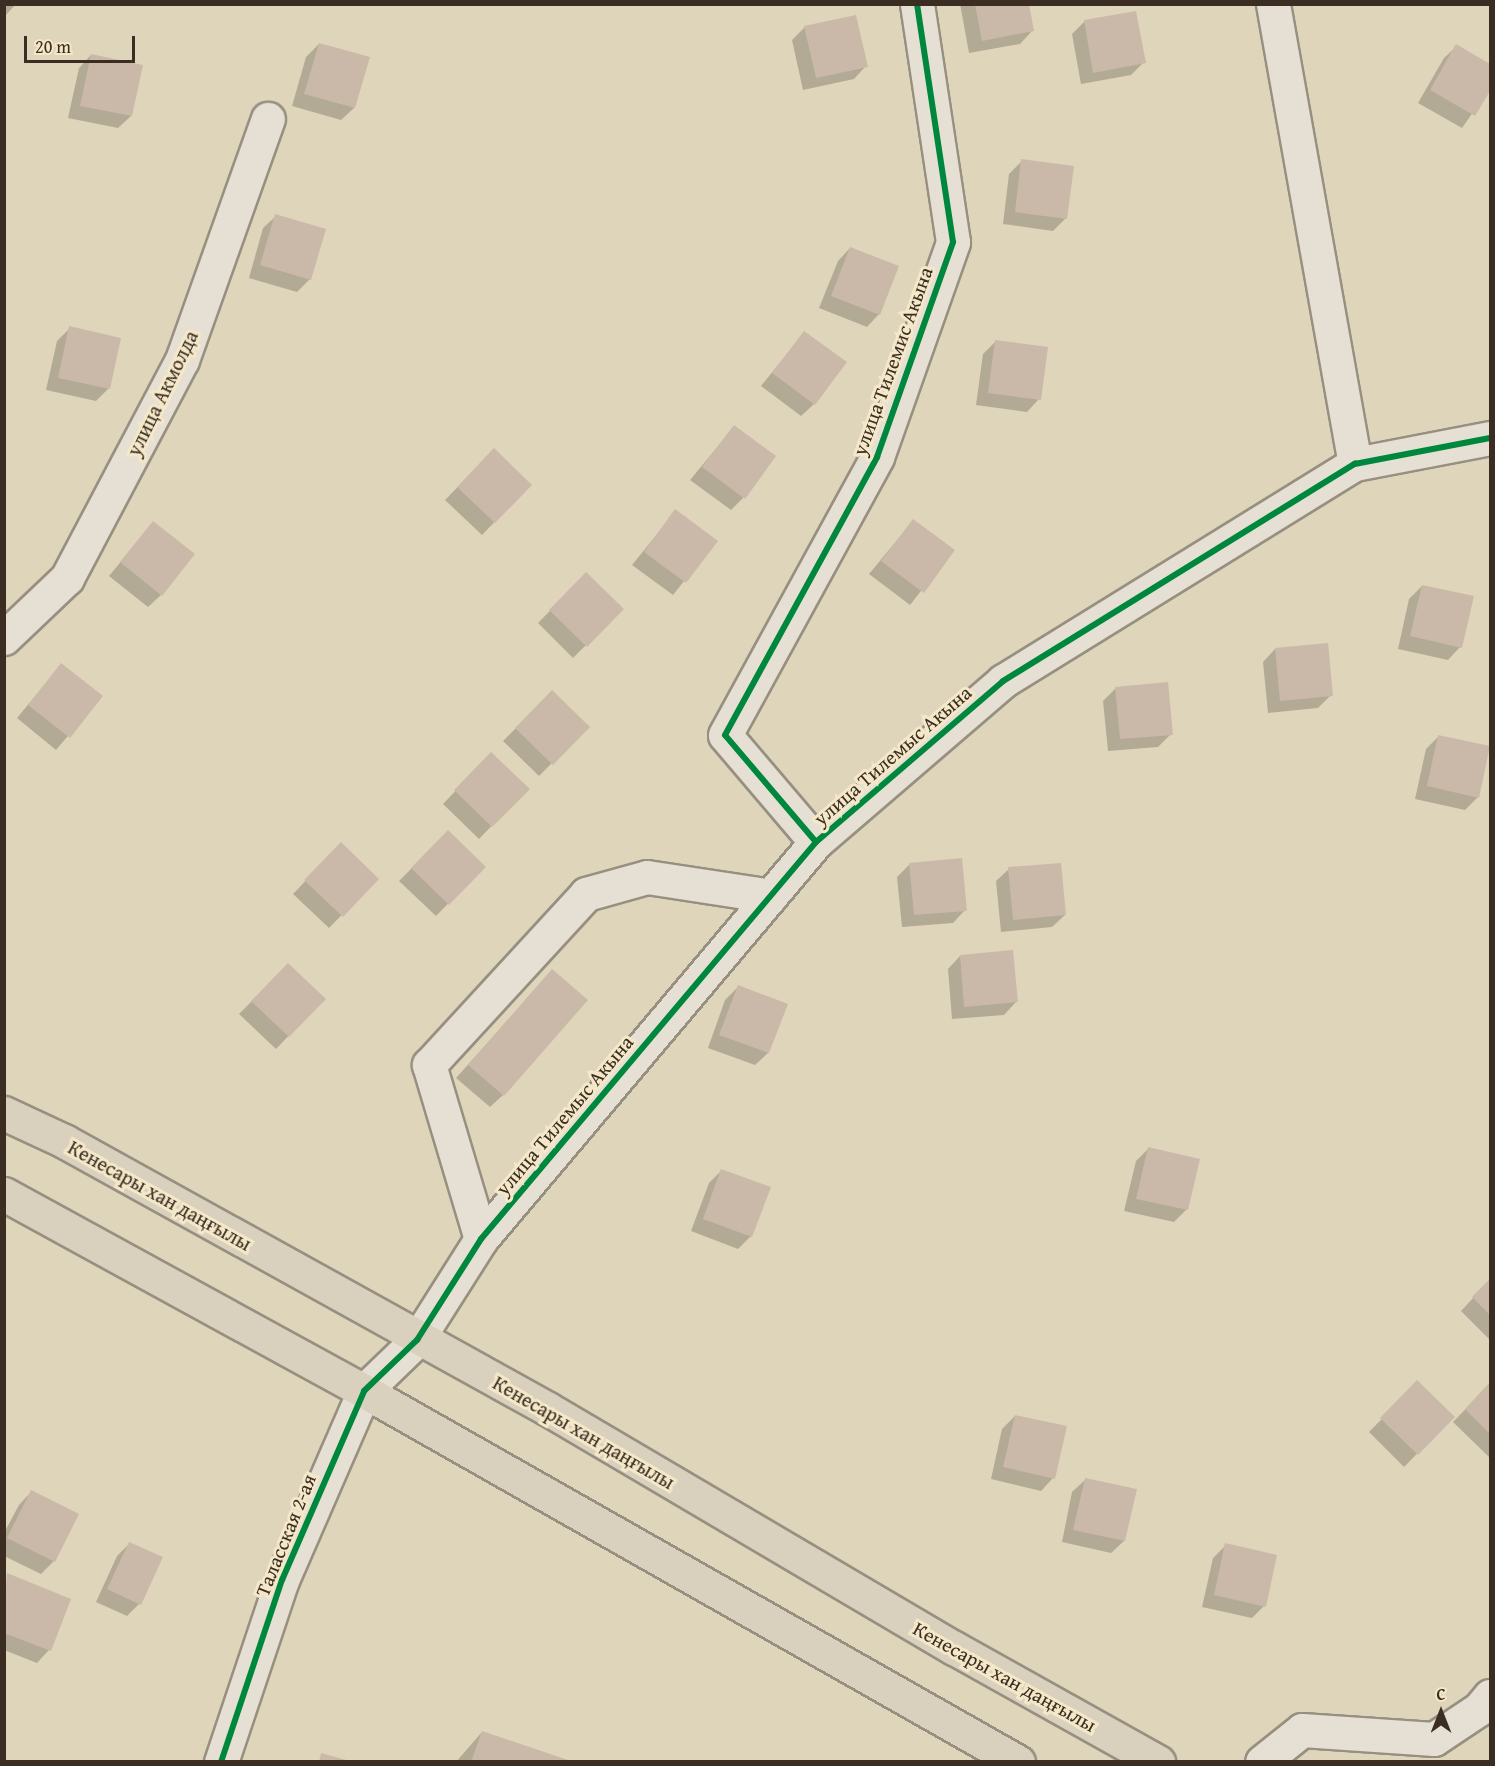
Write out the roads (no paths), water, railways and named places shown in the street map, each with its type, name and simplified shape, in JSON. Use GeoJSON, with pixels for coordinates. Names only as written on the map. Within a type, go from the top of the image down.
{"type":"FeatureCollection","features":[{"type":"Feature","properties":{"kind":"main road","name":"Кенесары хан даңғылы"},"geometry":{"type":"LineString","coordinates":[[4,1113],[64,1141],[417,1340],[548,1409],[954,1648],[1158,1761]]}},
{"type":"Feature","properties":{"kind":"main road"},"geometry":{"type":"LineString","coordinates":[[4,1194],[364,1391],[1018,1761]]}},
{"type":"Feature","properties":{"kind":"street","name":"улица Тилемис Акына"},"geometry":{"type":"LineString","coordinates":[[816,842],[725,735],[877,457],[953,242],[917,4]]}},
{"type":"Feature","properties":{"kind":"street"},"geometry":{"type":"LineString","coordinates":[[1273,4],[1355,464]]}},
{"type":"Feature","properties":{"kind":"street","name":"улица Акмолда"},"geometry":{"type":"LineString","coordinates":[[4,638],[68,578],[182,360],[268,119]]}},
{"type":"Feature","properties":{"kind":"street","name":"улица Тилемыс Акына"},"geometry":{"type":"LineString","coordinates":[[364,1391],[417,1340],[481,1239],[816,842],[1003,681],[1355,464],[1491,438]]}},
{"type":"Feature","properties":{"kind":"street"},"geometry":{"type":"LineString","coordinates":[[481,1239],[429,1065],[586,894],[647,877],[771,896]]}},
{"type":"Feature","properties":{"kind":"street","name":"Таласская 2-ая"},"geometry":{"type":"LineString","coordinates":[[221,1761],[282,1580],[364,1391]]}},
{"type":"Feature","properties":{"kind":"street"},"geometry":{"type":"LineString","coordinates":[[1262,1761],[1302,1730],[1434,1739],[1479,1708],[1491,1696]]}}]}
